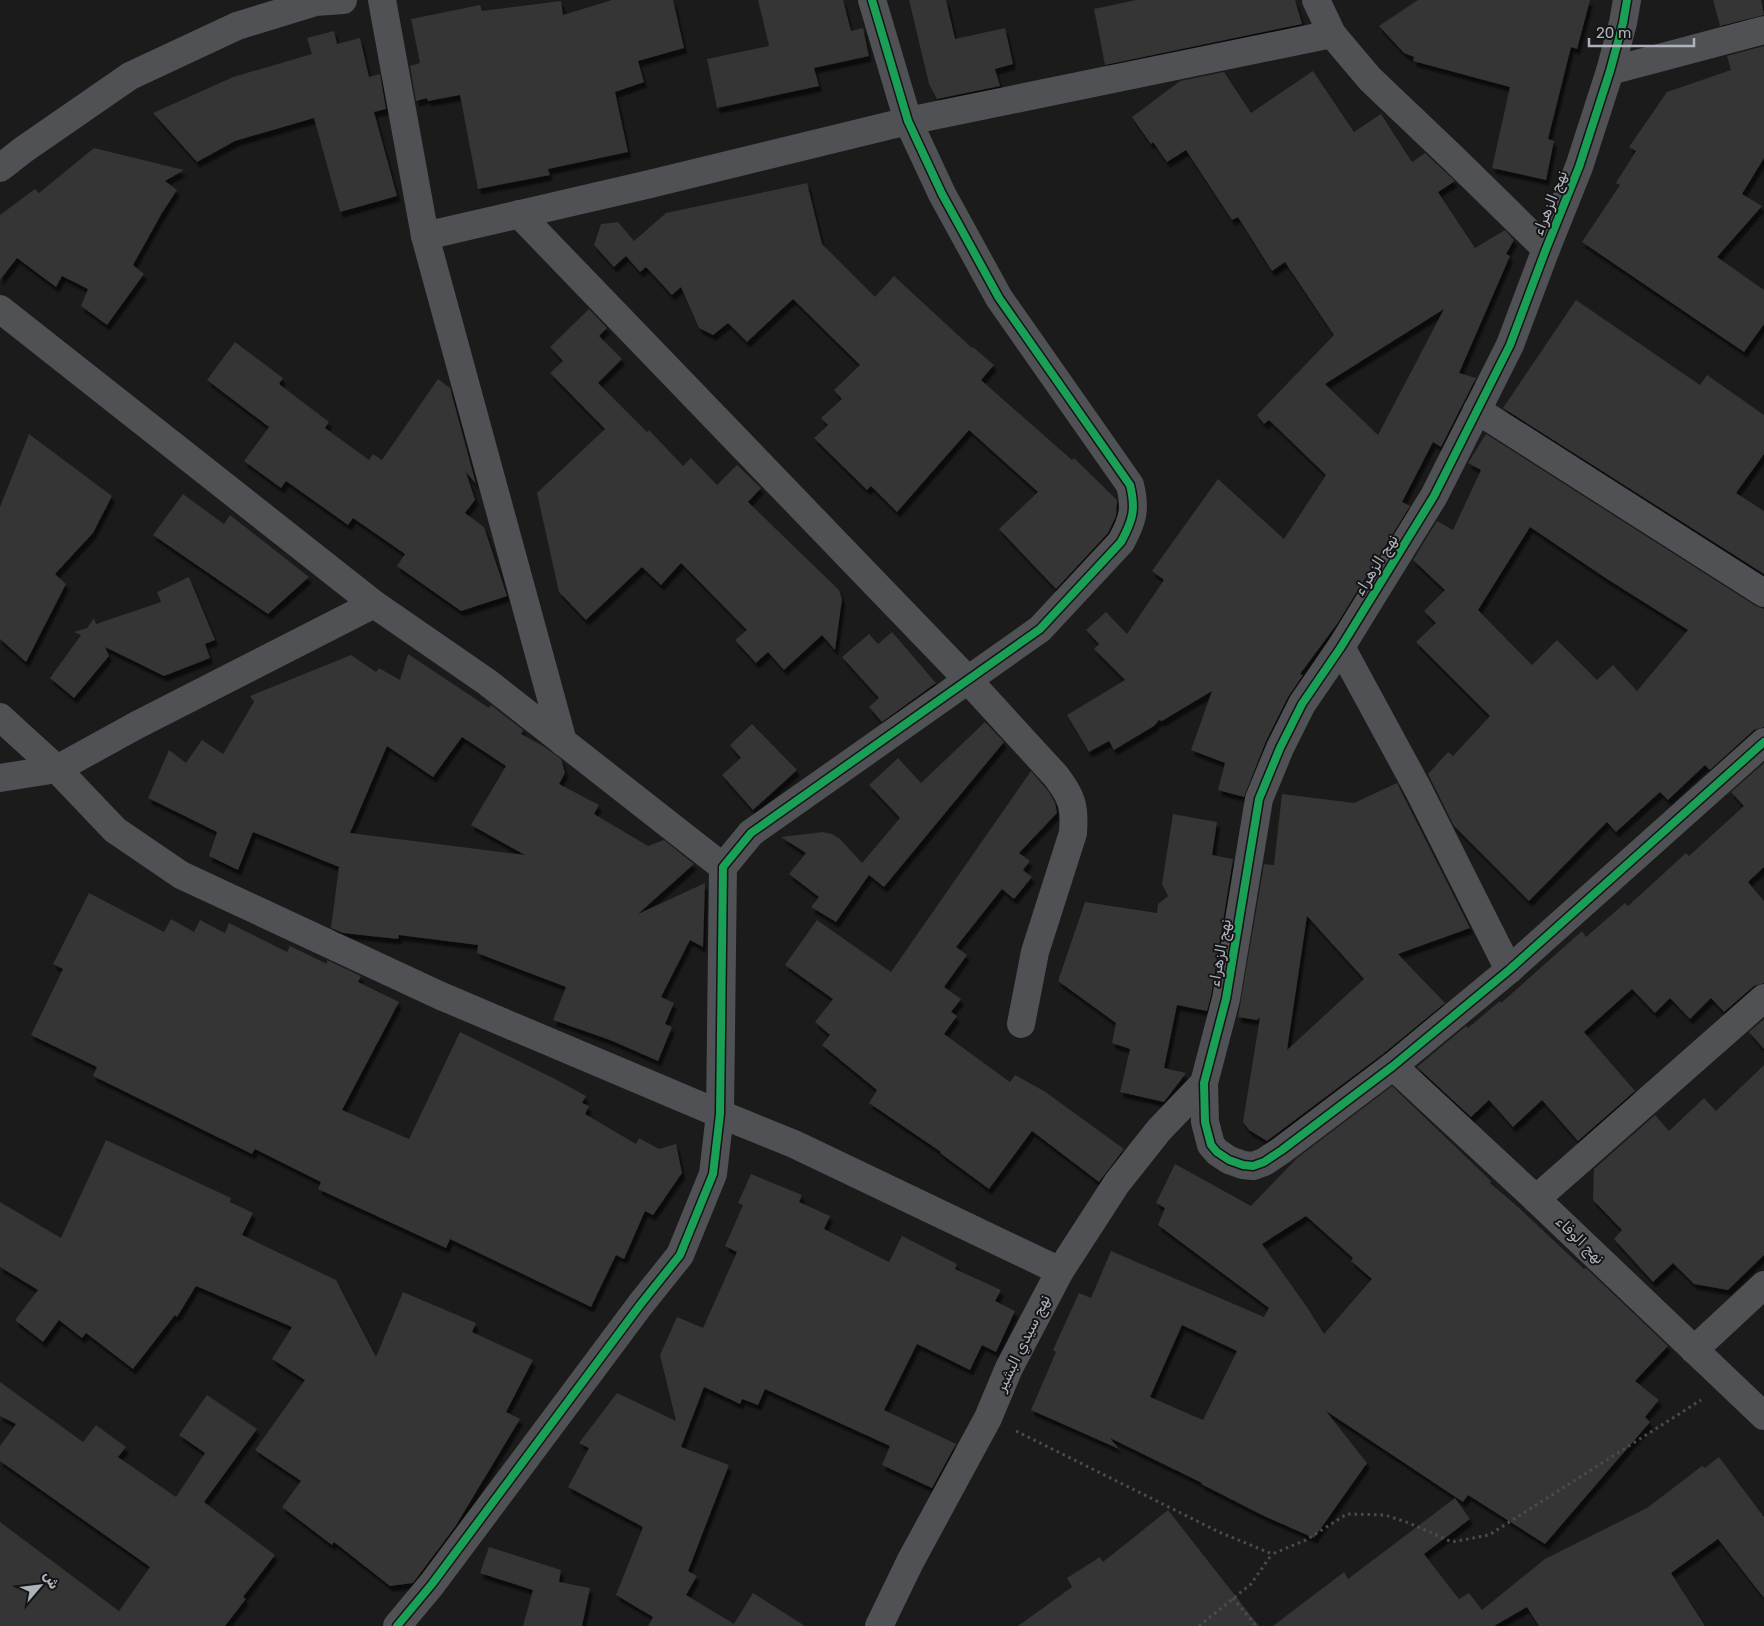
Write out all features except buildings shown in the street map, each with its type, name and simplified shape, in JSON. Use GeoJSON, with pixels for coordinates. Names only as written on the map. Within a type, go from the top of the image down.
{"type":"FeatureCollection","features":[{"type":"Feature","properties":{"kind":"street"},"geometry":{"type":"LineString","coordinates":[[0,168],[130,76],[237,26],[315,2],[342,0]]}},
{"type":"Feature","properties":{"kind":"street"},"geometry":{"type":"LineString","coordinates":[[382,0],[425,236],[563,742]]}},
{"type":"Feature","properties":{"kind":"street"},"geometry":{"type":"LineString","coordinates":[[397,1626],[432,1584],[680,1254],[712,1174],[720,1114],[723,866],[751,833],[1040,629],[1120,542],[1133,515],[1134,500],[1130,485],[999,298],[942,194],[908,121],[872,0]]}},
{"type":"Feature","properties":{"kind":"street"},"geometry":{"type":"LineString","coordinates":[[1316,0],[1332,34],[1370,79],[1546,248]]}},
{"type":"Feature","properties":{"kind":"street","name":"نهج الزهراء"},"geometry":{"type":"LineString","coordinates":[[1393,1066],[1264,1162],[1253,1166],[1243,1165],[1216,1152],[1211,1145],[1205,1122],[1204,1083],[1226,999],[1259,798],[1280,748],[1302,704],[1341,647],[1434,496],[1510,345],[1579,167],[1610,71],[1628,0]]}},
{"type":"Feature","properties":{"kind":"street"},"geometry":{"type":"LineString","coordinates":[[1610,71],[1764,30]]}},
{"type":"Feature","properties":{"kind":"street"},"geometry":{"type":"LineString","coordinates":[[425,236],[908,121],[1332,34]]}},
{"type":"Feature","properties":{"kind":"street"},"geometry":{"type":"LineString","coordinates":[[519,214],[968,680],[1067,790],[1074,808],[1073,833],[1035,952],[1021,1024]]}},
{"type":"Feature","properties":{"kind":"street"},"geometry":{"type":"LineString","coordinates":[[0,309],[374,604],[487,682],[723,866]]}},
{"type":"Feature","properties":{"kind":"street"},"geometry":{"type":"LineString","coordinates":[[1477,410],[1764,593]]}},
{"type":"Feature","properties":{"kind":"street"},"geometry":{"type":"LineString","coordinates":[[0,778],[57,770],[137,725],[374,604]]}},
{"type":"Feature","properties":{"kind":"street"},"geometry":{"type":"LineString","coordinates":[[1341,647],[1418,788],[1509,970]]}},
{"type":"Feature","properties":{"kind":"street"},"geometry":{"type":"LineString","coordinates":[[0,717],[57,770],[115,830],[181,875],[441,996],[794,1144],[1060,1271]]}},
{"type":"Feature","properties":{"kind":"street"},"geometry":{"type":"LineString","coordinates":[[1393,1066],[1509,970],[1764,742]]}},
{"type":"Feature","properties":{"kind":"street"},"geometry":{"type":"LineString","coordinates":[[1536,1198],[1764,998]]}},
{"type":"Feature","properties":{"kind":"street","name":"نهج الوفاء"},"geometry":{"type":"LineString","coordinates":[[1393,1066],[1536,1198],[1764,1416]]}},
{"type":"Feature","properties":{"kind":"street","name":"نهج سيدي البشير"},"geometry":{"type":"LineString","coordinates":[[879,1626],[910,1562],[988,1418],[1009,1368],[1060,1271],[1117,1183],[1159,1130],[1204,1083]]}},
{"type":"Feature","properties":{"kind":"street"},"geometry":{"type":"LineString","coordinates":[[1694,1350],[1764,1285]]}},
{"type":"Feature","properties":{"kind":"path"},"geometry":{"type":"LineString","coordinates":[[1199,1626],[1251,1584],[1272,1554],[1306,1540],[1347,1514],[1385,1515],[1409,1522],[1452,1542],[1489,1535],[1729,1382]]}},
{"type":"Feature","properties":{"kind":"path"},"geometry":{"type":"LineString","coordinates":[[988,1418],[1219,1532],[1272,1554]]}},
{"type":"Feature","properties":{"kind":"path"},"geometry":{"type":"LineString","coordinates":[[1233,1598],[1256,1626]]}},
{"type":"Feature","properties":{"kind":"cycle path"},"geometry":{"type":"LineString","coordinates":[[397,1626],[432,1584],[640,1305],[680,1255],[713,1174],[720,1114],[723,867],[751,833],[1040,629],[1121,542],[1131,521],[1133,501],[1130,485],[999,298],[942,194],[908,121],[872,0]]}},
{"type":"Feature","properties":{"kind":"cycle path"},"geometry":{"type":"LineString","coordinates":[[1627,0],[1610,71],[1579,167],[1510,345],[1434,496],[1341,647],[1302,704],[1280,748],[1259,799],[1226,999],[1204,1083],[1205,1122],[1211,1145],[1217,1152],[1229,1160],[1253,1166],[1264,1162],[1282,1150],[1393,1066],[1509,970],[1764,742]]}}]}
